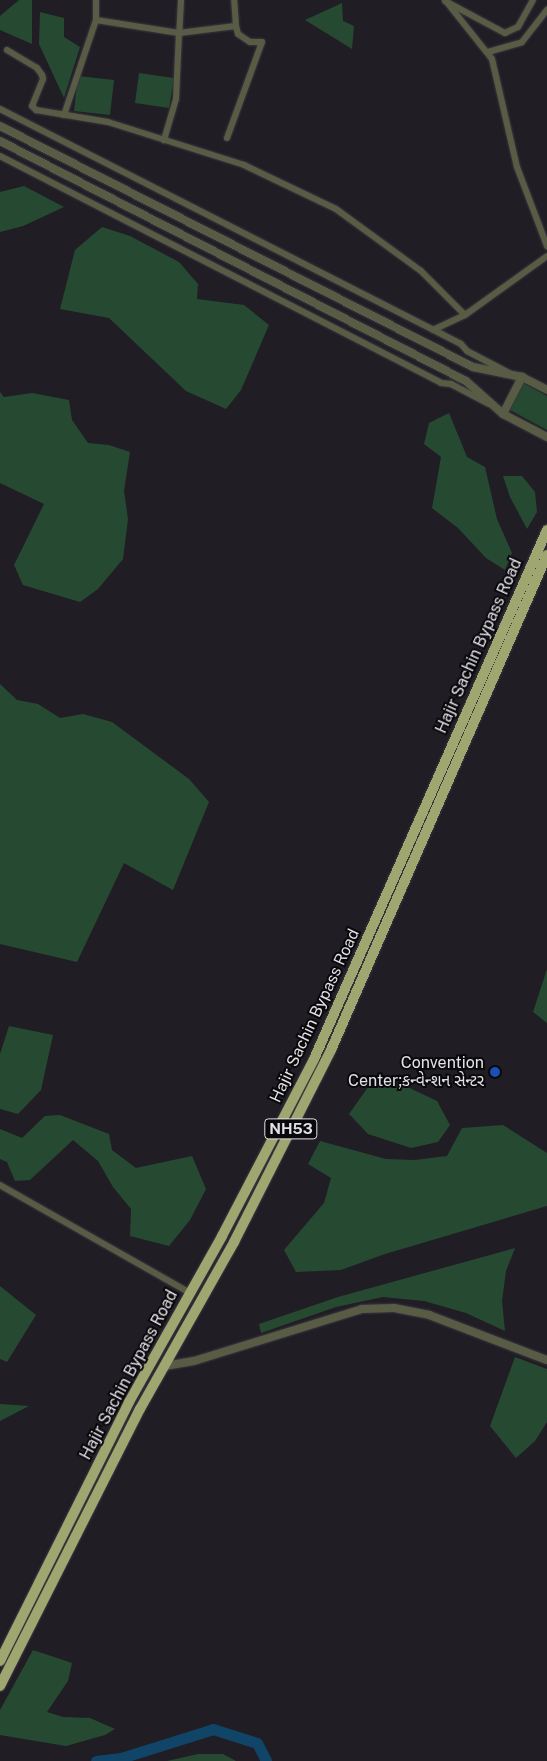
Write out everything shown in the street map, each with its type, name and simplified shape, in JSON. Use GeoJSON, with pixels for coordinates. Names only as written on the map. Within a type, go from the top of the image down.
{"type":"FeatureCollection","features":[{"type":"Feature","properties":{"kind":"highway","name":"Hajir Sachin Bypass Road"},"geometry":{"type":"LineString","coordinates":[[0,1660],[130,1402],[190,1294],[314,1059],[547,530]]}},
{"type":"Feature","properties":{"kind":"highway","name":"NH53"},"geometry":{"type":"LineString","coordinates":[[0,1686],[165,1366],[234,1242],[331,1050],[547,555]]}},
{"type":"Feature","properties":{"kind":"street"},"geometry":{"type":"LineString","coordinates":[[64,115],[96,20],[96,0]]}},
{"type":"Feature","properties":{"kind":"street"},"geometry":{"type":"LineString","coordinates":[[164,140],[176,99],[181,0]]}},
{"type":"Feature","properties":{"kind":"street"},"geometry":{"type":"LineString","coordinates":[[227,138],[262,42],[250,42],[238,34],[234,0]]}},
{"type":"Feature","properties":{"kind":"street"},"geometry":{"type":"LineString","coordinates":[[445,0],[505,33],[518,27],[533,0]]}},
{"type":"Feature","properties":{"kind":"street"},"geometry":{"type":"LineString","coordinates":[[445,0],[488,52],[517,167],[547,246]]}},
{"type":"Feature","properties":{"kind":"street"},"geometry":{"type":"LineString","coordinates":[[457,0],[467,12]]}},
{"type":"Feature","properties":{"kind":"street"},"geometry":{"type":"LineString","coordinates":[[488,52],[522,42],[547,10]]}},
{"type":"Feature","properties":{"kind":"street"},"geometry":{"type":"LineString","coordinates":[[96,20],[179,33],[236,26]]}},
{"type":"Feature","properties":{"kind":"street"},"geometry":{"type":"LineString","coordinates":[[7,50],[37,68],[44,79],[32,106],[64,115],[108,122],[244,165],[336,209],[421,272],[466,315]]}},
{"type":"Feature","properties":{"kind":"street"},"geometry":{"type":"LineString","coordinates":[[0,109],[547,390]]}},
{"type":"Feature","properties":{"kind":"street"},"geometry":{"type":"LineString","coordinates":[[0,126],[473,367],[518,376]]}},
{"type":"Feature","properties":{"kind":"street"},"geometry":{"type":"LineString","coordinates":[[0,141],[466,381],[500,411]]}},
{"type":"Feature","properties":{"kind":"street"},"geometry":{"type":"LineString","coordinates":[[0,156],[434,380],[451,384],[547,436]]}},
{"type":"Feature","properties":{"kind":"street"},"geometry":{"type":"LineString","coordinates":[[433,330],[466,315],[547,256]]}},
{"type":"Feature","properties":{"kind":"street"},"geometry":{"type":"LineString","coordinates":[[500,411],[518,376]]}},
{"type":"Feature","properties":{"kind":"street"},"geometry":{"type":"LineString","coordinates":[[0,1185],[190,1294]]}},
{"type":"Feature","properties":{"kind":"street"},"geometry":{"type":"LineString","coordinates":[[165,1366],[194,1361],[362,1309],[394,1308],[429,1314],[547,1360]]}},
{"type":"Feature","properties":{"kind":"green space"},"geometry":{"type":"Polygon","coordinates":[[[19,0],[32,0],[32,44],[0,30],[0,16],[19,0]]]}},
{"type":"Feature","properties":{"kind":"green space"},"geometry":{"type":"Polygon","coordinates":[[[342,3],[343,21],[354,26],[352,49],[305,20],[342,3]]]}},
{"type":"Feature","properties":{"kind":"green space"},"geometry":{"type":"Polygon","coordinates":[[[40,12],[64,18],[64,37],[80,47],[64,98],[39,44],[40,12]]]}},
{"type":"Feature","properties":{"kind":"green space"},"geometry":{"type":"Polygon","coordinates":[[[139,73],[174,78],[169,108],[135,103],[139,73]]]}},
{"type":"Feature","properties":{"kind":"green space"},"geometry":{"type":"Polygon","coordinates":[[[78,76],[114,80],[110,115],[74,111],[78,76]]]}},
{"type":"Feature","properties":{"kind":"green space"},"geometry":{"type":"Polygon","coordinates":[[[24,186],[64,207],[23,226],[0,232],[0,192],[24,186]]]}},
{"type":"Feature","properties":{"kind":"green space"},"geometry":{"type":"Polygon","coordinates":[[[102,227],[130,236],[179,262],[198,284],[197,299],[244,305],[269,325],[241,390],[226,409],[186,391],[109,318],[60,309],[75,250],[102,227]]]}},
{"type":"Feature","properties":{"kind":"green space"},"geometry":{"type":"Polygon","coordinates":[[[523,383],[547,396],[547,430],[510,410],[523,383]]]}},
{"type":"Feature","properties":{"kind":"green space"},"geometry":{"type":"Polygon","coordinates":[[[0,392],[4,397],[32,393],[69,400],[72,420],[88,443],[109,445],[130,452],[124,491],[128,519],[123,559],[98,589],[80,602],[23,585],[14,565],[44,504],[0,483],[0,392]]]}},
{"type":"Feature","properties":{"kind":"green space"},"geometry":{"type":"Polygon","coordinates":[[[449,413],[467,457],[485,467],[497,519],[512,553],[505,570],[486,558],[458,528],[432,508],[441,457],[424,444],[429,423],[449,413]]]}},
{"type":"Feature","properties":{"kind":"green space"},"geometry":{"type":"Polygon","coordinates":[[[503,476],[522,476],[535,492],[537,512],[527,529],[510,497],[503,476]]]}},
{"type":"Feature","properties":{"kind":"green space"},"geometry":{"type":"Polygon","coordinates":[[[0,684],[17,700],[38,704],[60,718],[83,714],[112,722],[189,779],[209,802],[173,890],[124,863],[77,962],[0,944],[0,684]]]}},
{"type":"Feature","properties":{"kind":"green space"},"geometry":{"type":"Polygon","coordinates":[[[547,969],[547,1023],[533,1012],[547,969]]]}},
{"type":"Feature","properties":{"kind":"green space"},"geometry":{"type":"Polygon","coordinates":[[[9,1026],[53,1035],[41,1090],[18,1114],[0,1109],[0,1054],[9,1026]]]}},
{"type":"Feature","properties":{"kind":"green space"},"geometry":{"type":"Polygon","coordinates":[[[395,1081],[437,1101],[450,1125],[438,1142],[411,1148],[368,1134],[349,1114],[371,1083],[395,1081]]]}},
{"type":"Feature","properties":{"kind":"green space"},"geometry":{"type":"Polygon","coordinates":[[[60,1115],[109,1134],[112,1150],[136,1168],[192,1156],[206,1189],[190,1220],[169,1246],[130,1236],[131,1209],[113,1187],[98,1161],[73,1140],[30,1180],[15,1181],[7,1162],[0,1159],[0,1129],[22,1138],[45,1116],[60,1115]]]}},
{"type":"Feature","properties":{"kind":"green space"},"geometry":{"type":"Polygon","coordinates":[[[503,1125],[547,1153],[547,1206],[385,1254],[341,1270],[296,1272],[284,1250],[324,1203],[331,1178],[308,1164],[320,1141],[386,1159],[415,1160],[447,1156],[462,1128],[503,1125]]]}},
{"type":"Feature","properties":{"kind":"green space"},"geometry":{"type":"Polygon","coordinates":[[[515,1248],[506,1271],[502,1301],[505,1331],[466,1313],[424,1301],[383,1297],[336,1307],[261,1333],[259,1324],[338,1297],[515,1248]]]}},
{"type":"Feature","properties":{"kind":"green space"},"geometry":{"type":"Polygon","coordinates":[[[0,1286],[36,1315],[7,1362],[0,1359],[0,1286]]]}},
{"type":"Feature","properties":{"kind":"green space"},"geometry":{"type":"Polygon","coordinates":[[[515,1357],[547,1369],[547,1422],[535,1441],[516,1458],[490,1426],[515,1357]]]}},
{"type":"Feature","properties":{"kind":"green space"},"geometry":{"type":"Polygon","coordinates":[[[0,1404],[29,1406],[0,1421],[0,1404]]]}},
{"type":"Feature","properties":{"kind":"green space"},"geometry":{"type":"Polygon","coordinates":[[[33,1650],[72,1663],[68,1681],[47,1712],[63,1717],[90,1718],[115,1729],[105,1735],[66,1746],[0,1735],[0,1710],[33,1650]]]}},
{"type":"Feature","properties":{"kind":"green space"},"geometry":{"type":"Polygon","coordinates":[[[198,1754],[223,1754],[236,1761],[167,1761],[198,1754]]]}},
{"type":"Feature","properties":{"kind":"waterway"},"geometry":{"type":"LineString","coordinates":[[96,1761],[121,1758],[213,1729],[257,1743],[266,1761]]}},
{"type":"Feature","properties":{"kind":"place","name":"Convention Center;કન્વેન્શન સેન્ટર"},"geometry":{"type":"Point","coordinates":[495,1072]}}]}
